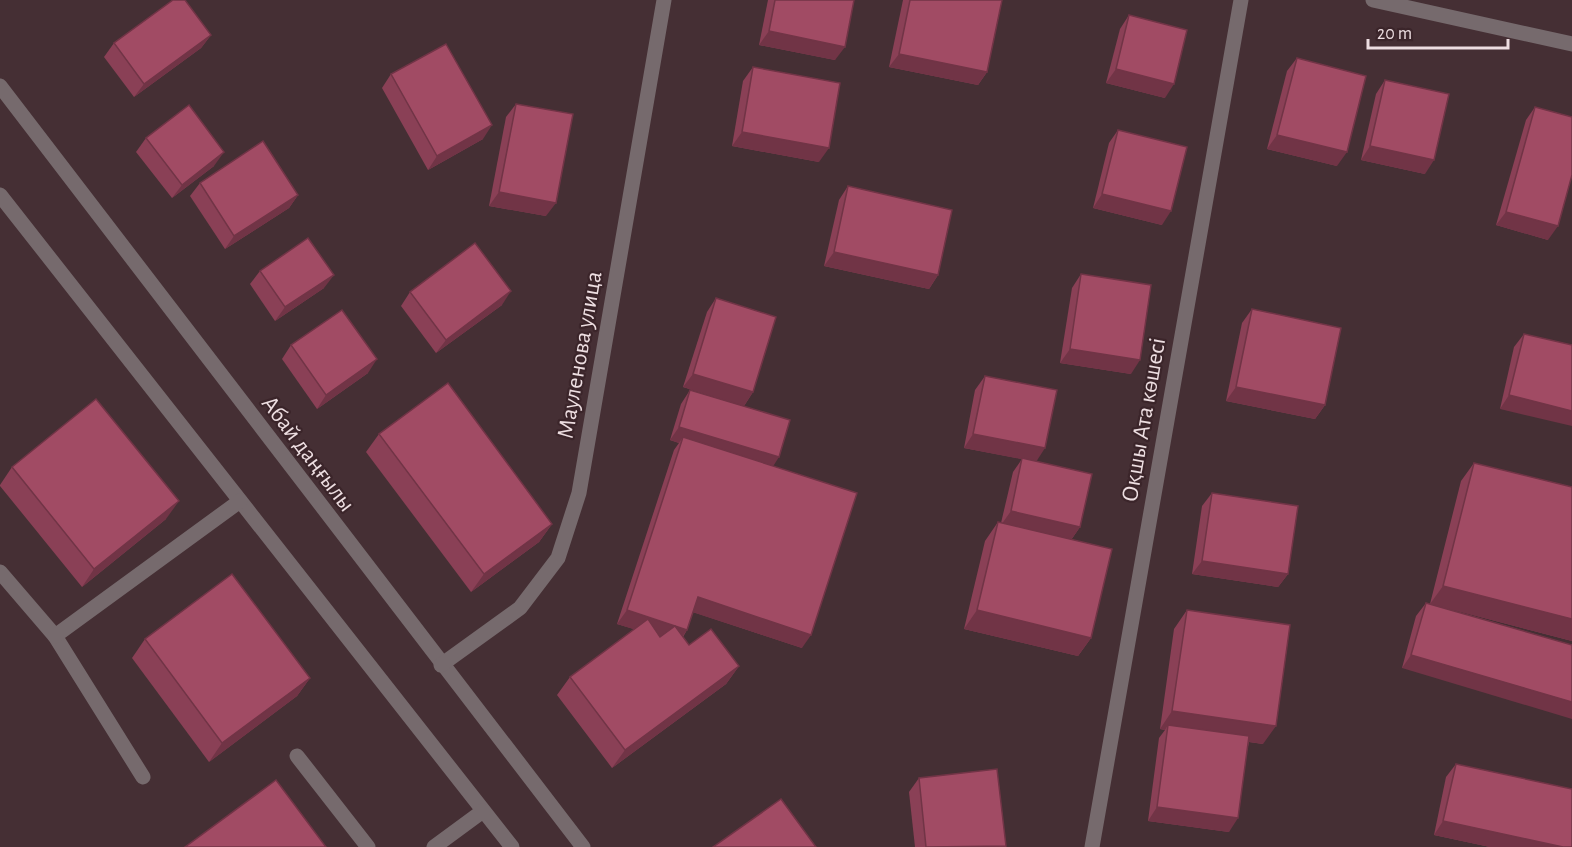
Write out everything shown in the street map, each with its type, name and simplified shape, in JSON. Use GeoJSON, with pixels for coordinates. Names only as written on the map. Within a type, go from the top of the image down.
{"type":"FeatureCollection","features":[{"type":"Feature","properties":{"kind":"street","name":"Мауленова улица"},"geometry":{"type":"LineString","coordinates":[[441,665],[520,608],[558,558],[579,493],[664,0]]}},
{"type":"Feature","properties":{"kind":"street","name":"Оқшы Ата көшесі"},"geometry":{"type":"LineString","coordinates":[[1092,847],[1241,0]]}},
{"type":"Feature","properties":{"kind":"street"},"geometry":{"type":"LineString","coordinates":[[1372,0],[1572,44]]}},
{"type":"Feature","properties":{"kind":"street","name":"Абай даңғылы"},"geometry":{"type":"LineString","coordinates":[[0,86],[441,665],[583,847]]}},
{"type":"Feature","properties":{"kind":"street"},"geometry":{"type":"LineString","coordinates":[[0,195],[512,847]]}},
{"type":"Feature","properties":{"kind":"street"},"geometry":{"type":"LineString","coordinates":[[55,636],[240,501]]}},
{"type":"Feature","properties":{"kind":"street"},"geometry":{"type":"LineString","coordinates":[[0,572],[55,636],[142,777]]}},
{"type":"Feature","properties":{"kind":"street"},"geometry":{"type":"LineString","coordinates":[[297,756],[368,847]]}},
{"type":"Feature","properties":{"kind":"street"},"geometry":{"type":"LineString","coordinates":[[434,847],[483,811]]}},
{"type":"Feature","properties":{"kind":"building"},"geometry":{"type":"Polygon","coordinates":[[[173,0],[185,0],[211,35],[144,84],[114,43],[173,0]]]}},
{"type":"Feature","properties":{"kind":"building"},"geometry":{"type":"Polygon","coordinates":[[[775,0],[854,0],[845,47],[769,31],[775,0]]]}},
{"type":"Feature","properties":{"kind":"building"},"geometry":{"type":"Polygon","coordinates":[[[910,0],[1002,0],[987,72],[899,54],[910,0]]]}},
{"type":"Feature","properties":{"kind":"building"},"geometry":{"type":"Polygon","coordinates":[[[1129,15],[1187,30],[1174,84],[1116,69],[1129,15]]]}},
{"type":"Feature","properties":{"kind":"building"},"geometry":{"type":"Polygon","coordinates":[[[446,44],[492,125],[437,156],[391,74],[446,44]]]}},
{"type":"Feature","properties":{"kind":"building"},"geometry":{"type":"Polygon","coordinates":[[[1297,58],[1366,76],[1347,152],[1277,135],[1297,58]]]}},
{"type":"Feature","properties":{"kind":"building"},"geometry":{"type":"Polygon","coordinates":[[[753,67],[840,83],[829,148],[742,132],[753,67]]]}},
{"type":"Feature","properties":{"kind":"building"},"geometry":{"type":"Polygon","coordinates":[[[1385,80],[1449,94],[1434,160],[1370,146],[1385,80]]]}},
{"type":"Feature","properties":{"kind":"building"},"geometry":{"type":"Polygon","coordinates":[[[516,104],[573,114],[556,203],[499,192],[516,104]]]}},
{"type":"Feature","properties":{"kind":"building"},"geometry":{"type":"Polygon","coordinates":[[[189,105],[224,152],[182,185],[146,138],[189,105]]]}},
{"type":"Feature","properties":{"kind":"building"},"geometry":{"type":"Polygon","coordinates":[[[1535,107],[1572,117],[1572,175],[1558,226],[1506,212],[1535,107]]]}},
{"type":"Feature","properties":{"kind":"building"},"geometry":{"type":"Polygon","coordinates":[[[1118,130],[1187,147],[1171,211],[1102,194],[1118,130]]]}},
{"type":"Feature","properties":{"kind":"building"},"geometry":{"type":"Polygon","coordinates":[[[263,141],[298,195],[234,236],[200,183],[263,141]]]}},
{"type":"Feature","properties":{"kind":"building"},"geometry":{"type":"Polygon","coordinates":[[[848,186],[952,210],[938,275],[834,252],[848,186]]]}},
{"type":"Feature","properties":{"kind":"building"},"geometry":{"type":"Polygon","coordinates":[[[308,238],[334,275],[285,307],[260,271],[308,238]]]}},
{"type":"Feature","properties":{"kind":"building"},"geometry":{"type":"Polygon","coordinates":[[[475,243],[511,291],[446,340],[410,292],[475,243]]]}},
{"type":"Feature","properties":{"kind":"building"},"geometry":{"type":"Polygon","coordinates":[[[1081,274],[1151,285],[1140,360],[1070,349],[1081,274]]]}},
{"type":"Feature","properties":{"kind":"building"},"geometry":{"type":"Polygon","coordinates":[[[716,298],[776,317],[753,392],[693,374],[716,298]]]}},
{"type":"Feature","properties":{"kind":"building"},"geometry":{"type":"Polygon","coordinates":[[[1252,309],[1341,328],[1325,405],[1236,387],[1252,309]]]}},
{"type":"Feature","properties":{"kind":"building"},"geometry":{"type":"Polygon","coordinates":[[[342,310],[377,359],[326,395],[291,345],[342,310]]]}},
{"type":"Feature","properties":{"kind":"building"},"geometry":{"type":"Polygon","coordinates":[[[1524,334],[1572,345],[1572,411],[1509,395],[1524,334]]]}},
{"type":"Feature","properties":{"kind":"building"},"geometry":{"type":"Polygon","coordinates":[[[985,376],[1057,390],[1045,448],[973,434],[985,376]]]}},
{"type":"Feature","properties":{"kind":"building"},"geometry":{"type":"Polygon","coordinates":[[[448,383],[552,524],[484,574],[379,434],[448,383]]]}},
{"type":"Feature","properties":{"kind":"building"},"geometry":{"type":"Polygon","coordinates":[[[690,390],[790,420],[779,457],[679,427],[690,390]]]}},
{"type":"Feature","properties":{"kind":"building"},"geometry":{"type":"Polygon","coordinates":[[[96,399],[179,501],[94,569],[12,467],[96,399]]]}},
{"type":"Feature","properties":{"kind":"building"},"geometry":{"type":"Polygon","coordinates":[[[683,437],[857,493],[811,635],[698,597],[687,630],[627,610],[683,437]]]}},
{"type":"Feature","properties":{"kind":"building"},"geometry":{"type":"Polygon","coordinates":[[[1022,458],[1092,474],[1080,527],[1011,511],[1022,458]]]}},
{"type":"Feature","properties":{"kind":"building"},"geometry":{"type":"Polygon","coordinates":[[[1474,463],[1572,487],[1572,619],[1443,586],[1474,463]]]}},
{"type":"Feature","properties":{"kind":"building"},"geometry":{"type":"Polygon","coordinates":[[[1212,493],[1298,506],[1288,574],[1202,561],[1212,493]]]}},
{"type":"Feature","properties":{"kind":"building"},"geometry":{"type":"Polygon","coordinates":[[[998,522],[1112,549],[1091,638],[977,610],[998,522]]]}},
{"type":"Feature","properties":{"kind":"building"},"geometry":{"type":"Polygon","coordinates":[[[232,574],[310,678],[222,743],[145,639],[232,574]]]}},
{"type":"Feature","properties":{"kind":"building"},"geometry":{"type":"Polygon","coordinates":[[[1426,603],[1572,645],[1572,702],[1411,655],[1426,603]]]}},
{"type":"Feature","properties":{"kind":"building"},"geometry":{"type":"Polygon","coordinates":[[[1187,610],[1290,625],[1276,726],[1172,711],[1187,610]]]}},
{"type":"Feature","properties":{"kind":"building"},"geometry":{"type":"Polygon","coordinates":[[[648,619],[660,637],[675,626],[689,645],[711,629],[739,666],[625,750],[570,677],[648,619]]]}},
{"type":"Feature","properties":{"kind":"building"},"geometry":{"type":"Polygon","coordinates":[[[1168,725],[1249,736],[1238,818],[1157,807],[1168,725]]]}},
{"type":"Feature","properties":{"kind":"building"},"geometry":{"type":"Polygon","coordinates":[[[1456,764],[1572,789],[1572,847],[1443,821],[1456,764]]]}},
{"type":"Feature","properties":{"kind":"building"},"geometry":{"type":"Polygon","coordinates":[[[997,769],[1006,846],[926,847],[919,778],[997,769]]]}},
{"type":"Feature","properties":{"kind":"building"},"geometry":{"type":"Polygon","coordinates":[[[276,780],[326,847],[185,847],[276,780]]]}},
{"type":"Feature","properties":{"kind":"building"},"geometry":{"type":"Polygon","coordinates":[[[781,799],[816,847],[713,847],[781,799]]]}}]}
